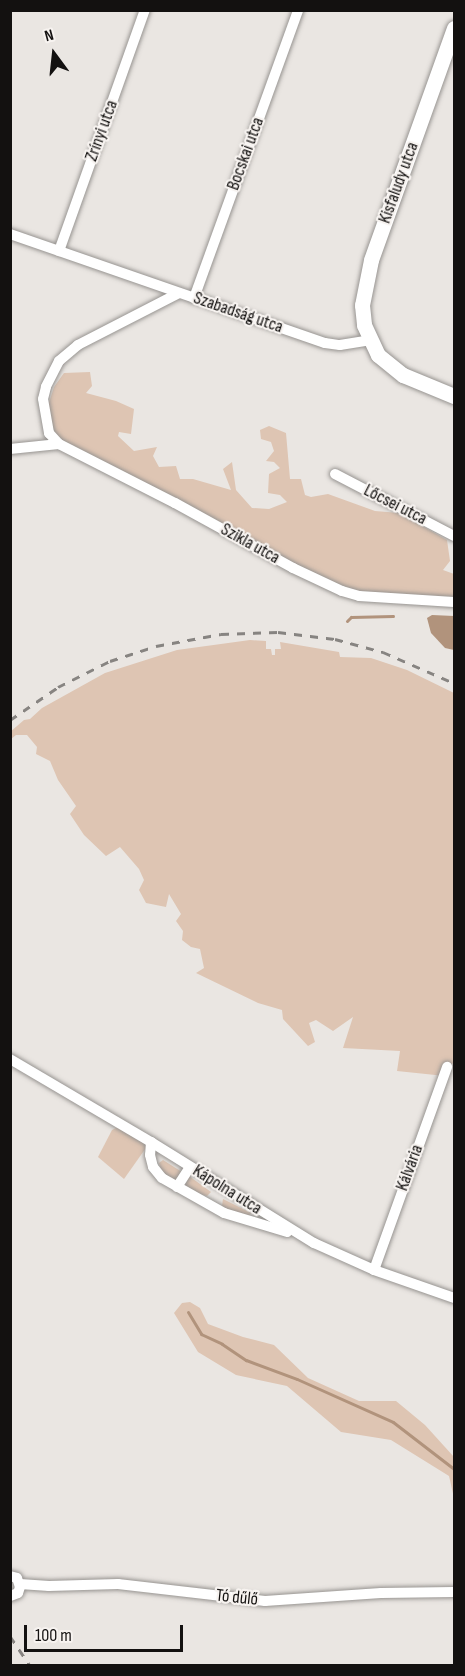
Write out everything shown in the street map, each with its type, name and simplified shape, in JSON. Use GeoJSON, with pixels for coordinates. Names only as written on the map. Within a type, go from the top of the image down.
{"type":"FeatureCollection","features":[{"type":"Feature","properties":{"kind":"street","name":"Zrínyi utca"},"geometry":{"type":"LineString","coordinates":[[59,251],[145,10]]}},
{"type":"Feature","properties":{"kind":"street","name":"Bocskai utca"},"geometry":{"type":"LineString","coordinates":[[194,298],[298,10]]}},
{"type":"Feature","properties":{"kind":"street","name":"Kisfaludy utca"},"geometry":{"type":"LineString","coordinates":[[370,340],[362,316],[366,277],[454,28]]}},
{"type":"Feature","properties":{"kind":"street","name":"Szabadság utca"},"geometry":{"type":"LineString","coordinates":[[10,234],[325,343],[340,345],[370,340]]}},
{"type":"Feature","properties":{"kind":"street"},"geometry":{"type":"LineString","coordinates":[[59,444],[49,433],[43,399],[48,381],[59,361],[78,345],[179,293]]}},
{"type":"Feature","properties":{"kind":"street"},"geometry":{"type":"LineString","coordinates":[[370,340],[378,355],[403,375],[454,396]]}},
{"type":"Feature","properties":{"kind":"street"},"geometry":{"type":"LineString","coordinates":[[10,449],[59,444]]}},
{"type":"Feature","properties":{"kind":"street","name":"Szikla utca"},"geometry":{"type":"LineString","coordinates":[[59,444],[175,503],[293,568],[342,591],[359,596],[454,602]]}},
{"type":"Feature","properties":{"kind":"street","name":"Lőcsei utca"},"geometry":{"type":"LineString","coordinates":[[335,474],[454,536]]}},
{"type":"Feature","properties":{"kind":"street","name":"Kápolna utca"},"geometry":{"type":"LineString","coordinates":[[10,1059],[151,1142],[301,1236],[374,1270],[454,1299]]}},
{"type":"Feature","properties":{"kind":"street","name":"Kálvária"},"geometry":{"type":"LineString","coordinates":[[374,1270],[447,1067]]}},
{"type":"Feature","properties":{"kind":"street"},"geometry":{"type":"LineString","coordinates":[[151,1142],[150,1155],[153,1167],[162,1178],[224,1213],[301,1236]]}},
{"type":"Feature","properties":{"kind":"street"},"geometry":{"type":"LineString","coordinates":[[177,1187],[190,1167]]}},
{"type":"Feature","properties":{"kind":"street"},"geometry":{"type":"LineString","coordinates":[[208,1206],[220,1187]]}},
{"type":"Feature","properties":{"kind":"street"},"geometry":{"type":"LineString","coordinates":[[10,1576],[20,1584],[18,1593],[10,1596]]}},
{"type":"Feature","properties":{"kind":"street","name":"Tó dűlő"},"geometry":{"type":"LineString","coordinates":[[20,1584],[49,1586],[118,1584],[265,1601],[381,1593],[454,1592]]}},
{"type":"Feature","properties":{"kind":"shaded area"},"geometry":{"type":"Polygon","coordinates":[[[90,372],[92,386],[86,393],[116,401],[134,409],[131,434],[119,432],[118,436],[134,451],[157,447],[153,456],[159,467],[176,466],[180,479],[193,479],[231,490],[223,469],[232,462],[236,490],[252,508],[269,509],[287,502],[280,495],[268,493],[269,474],[280,468],[274,462],[266,461],[274,451],[271,442],[261,439],[260,430],[269,426],[286,433],[290,479],[301,479],[305,495],[311,497],[328,494],[375,511],[399,513],[447,540],[450,561],[443,570],[454,574],[454,599],[363,593],[322,579],[63,442],[54,432],[48,406],[54,387],[64,373],[90,372]]]}},
{"type":"Feature","properties":{"kind":"shaded area"},"geometry":{"type":"Polygon","coordinates":[[[432,615],[454,616],[454,650],[445,648],[431,633],[427,618],[432,615]]]}},
{"type":"Feature","properties":{"kind":"shaded area"},"geometry":{"type":"Polygon","coordinates":[[[250,640],[266,641],[266,649],[271,649],[272,655],[275,655],[275,649],[281,649],[280,642],[339,652],[340,657],[371,658],[407,670],[454,693],[454,1061],[445,1076],[397,1071],[400,1051],[343,1048],[353,1017],[333,1031],[316,1020],[309,1023],[315,1042],[308,1046],[283,1019],[282,1010],[258,1003],[196,973],[204,968],[200,949],[191,947],[182,940],[183,931],[176,921],[181,914],[169,894],[166,907],[146,903],[139,890],[144,880],[139,869],[120,847],[106,856],[84,835],[70,814],[76,806],[58,780],[50,761],[36,754],[37,747],[27,735],[16,735],[11,739],[10,732],[24,720],[30,719],[42,708],[105,673],[177,650],[250,640]]]}},
{"type":"Feature","properties":{"kind":"shaded area"},"geometry":{"type":"Polygon","coordinates":[[[118,1127],[148,1145],[124,1179],[98,1157],[112,1130],[118,1127]]]}},
{"type":"Feature","properties":{"kind":"shaded area"},"geometry":{"type":"Polygon","coordinates":[[[163,1160],[182,1172],[176,1182],[162,1173],[159,1163],[163,1160]]]}},
{"type":"Feature","properties":{"kind":"shaded area"},"geometry":{"type":"Polygon","coordinates":[[[189,1176],[211,1192],[207,1196],[194,1193],[185,1186],[189,1176]]]}},
{"type":"Feature","properties":{"kind":"shaded area"},"geometry":{"type":"Polygon","coordinates":[[[223,1199],[251,1213],[249,1216],[225,1209],[222,1206],[223,1199]]]}},
{"type":"Feature","properties":{"kind":"shaded area"},"geometry":{"type":"Polygon","coordinates":[[[190,1302],[200,1308],[208,1324],[274,1345],[308,1378],[359,1401],[396,1401],[425,1425],[454,1457],[454,1498],[449,1476],[391,1440],[341,1432],[287,1386],[236,1375],[198,1352],[174,1313],[182,1303],[190,1302]]]}},
{"type":"Feature","properties":{"kind":"waterway"},"geometry":{"type":"LineString","coordinates":[[347,621],[351,617],[393,616]]}},
{"type":"Feature","properties":{"kind":"waterway"},"geometry":{"type":"LineString","coordinates":[[188,1312],[201,1334],[222,1344],[246,1360],[297,1379],[393,1422],[454,1469]]}},
{"type":"Feature","properties":{"kind":"railway"},"geometry":{"type":"LineString","coordinates":[[10,720],[58,687],[110,661],[156,646],[221,634],[278,632],[335,639],[383,652],[454,683]]}},
{"type":"Feature","properties":{"kind":"railway"},"geometry":{"type":"LineString","coordinates":[[10,1636],[30,1666]]}}]}
